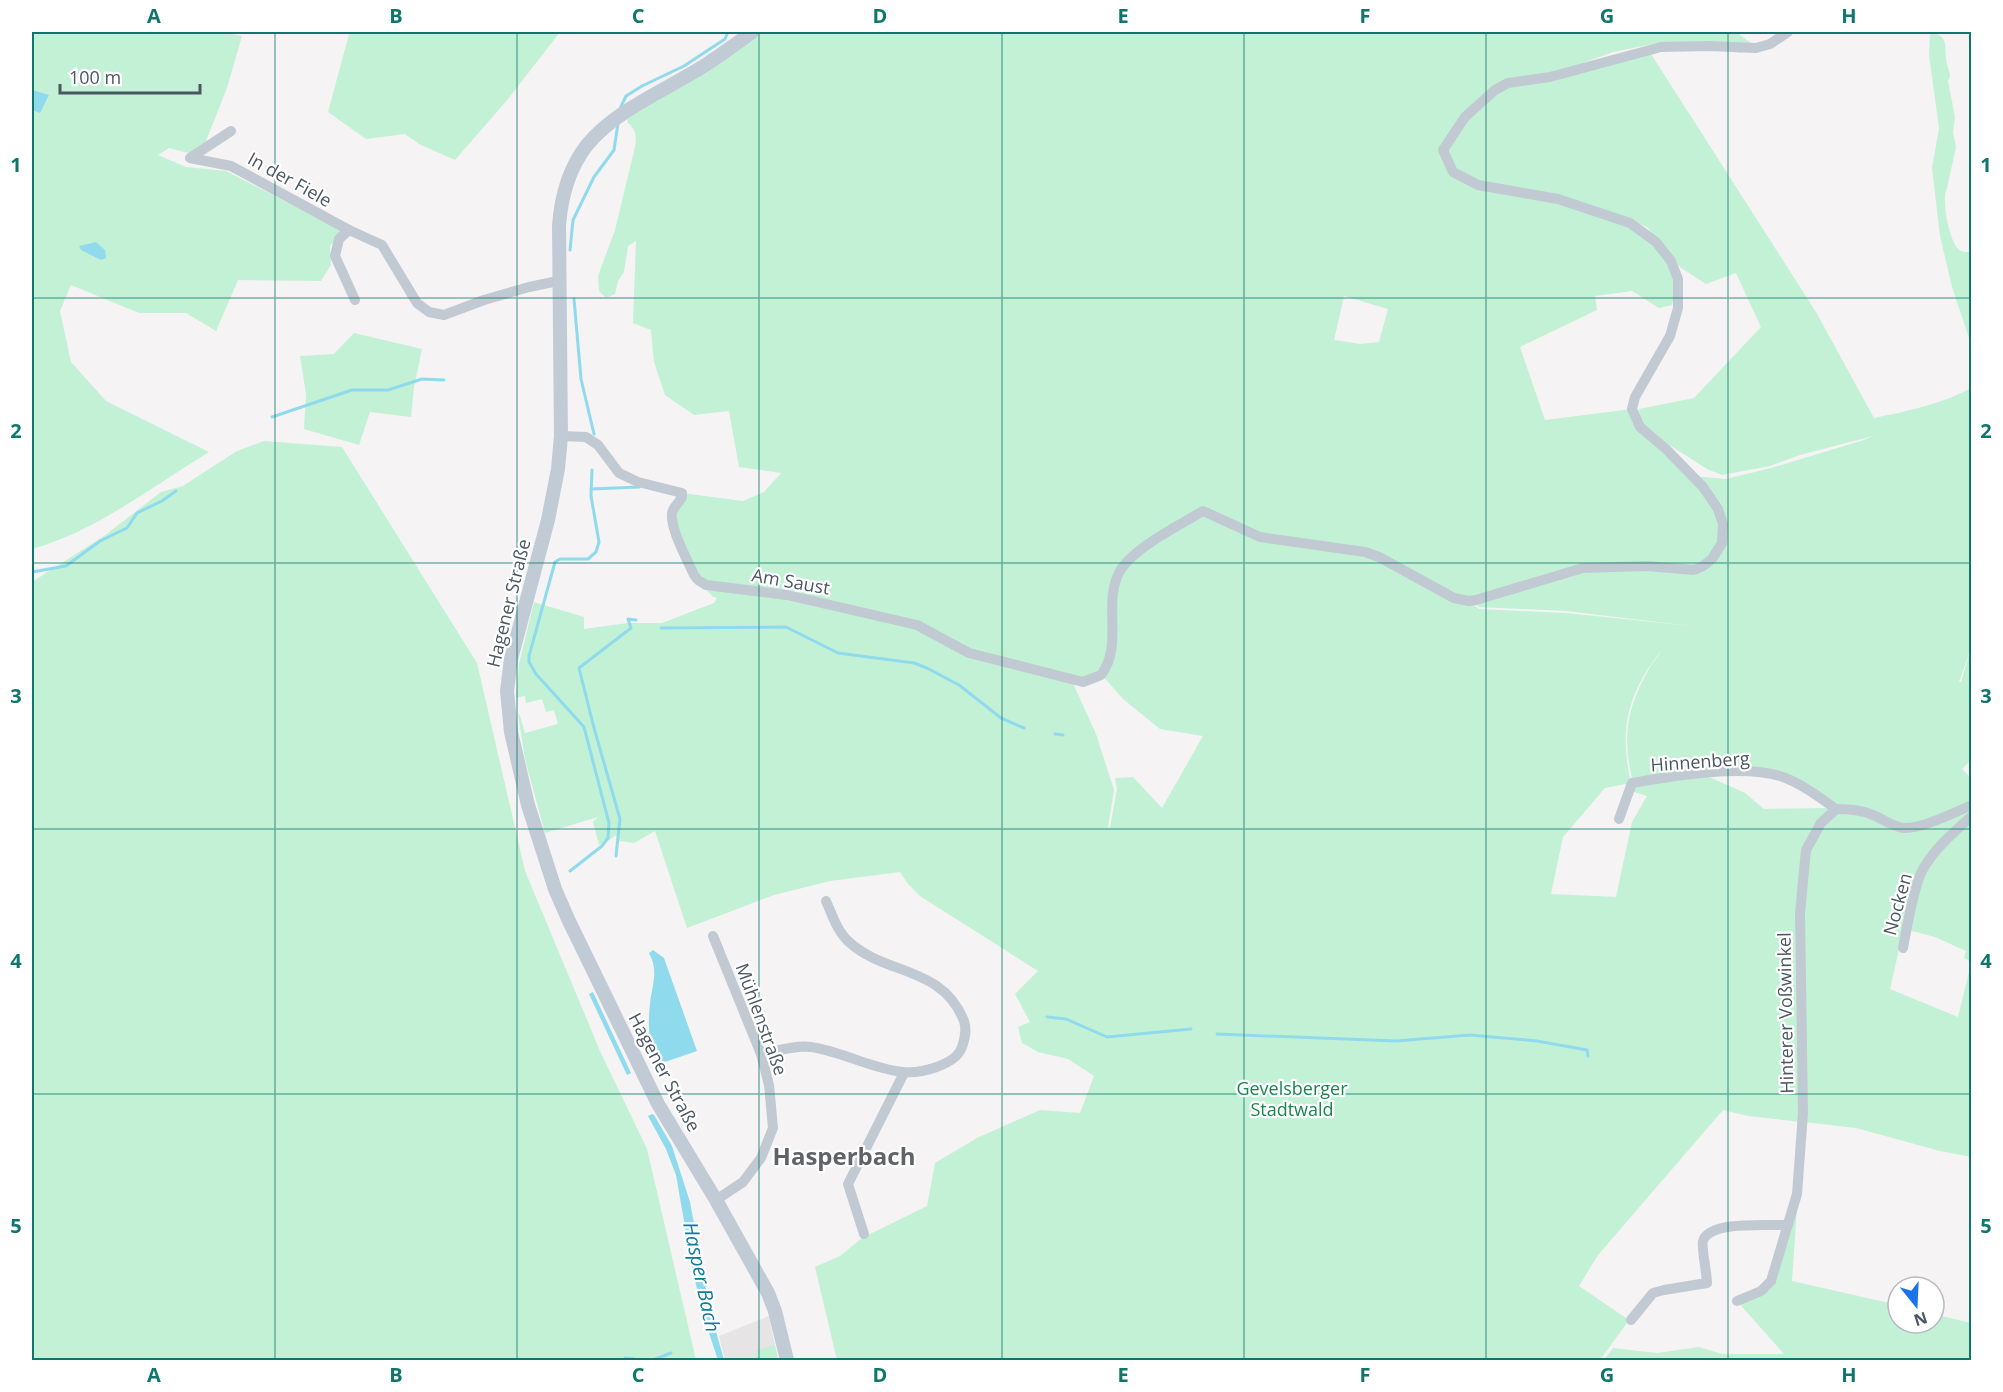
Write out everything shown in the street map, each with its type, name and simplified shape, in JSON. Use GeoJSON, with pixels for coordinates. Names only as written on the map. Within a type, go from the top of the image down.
{"type":"FeatureCollection","features":[{"type":"Feature","properties":{"kind":"main road","name":"Hagener Straße"},"geometry":{"type":"LineString","coordinates":[[752,32],[694,72],[626,112],[606,127],[585,147],[575,164],[562,198],[558,281],[561,436],[548,520],[508,676],[507,704],[511,732],[539,844],[568,919],[658,1104],[716,1200],[768,1293],[776,1311],[787,1360]]}},
{"type":"Feature","properties":{"kind":"street","name":"Am Saust"},"geometry":{"type":"LineString","coordinates":[[561,436],[586,438],[598,445],[619,473],[638,482],[682,493],[682,497],[673,509],[673,526],[694,575],[706,585],[787,594],[917,625],[969,653],[1083,682],[1101,675],[1111,658],[1114,589],[1120,571],[1133,554],[1203,511],[1260,537],[1365,552],[1379,557],[1454,598],[1469,601],[1583,568],[1646,566],[1694,570],[1712,559],[1722,543],[1724,534],[1721,515],[1697,481],[1666,449],[1640,427],[1632,409],[1635,397],[1670,336],[1678,308],[1678,279],[1671,261],[1656,242],[1630,223],[1558,199],[1478,185],[1453,172],[1443,150],[1465,117],[1495,90],[1508,83],[1550,77],[1661,47],[1756,48],[1770,44],[1788,32]]}},
{"type":"Feature","properties":{"kind":"street","name":"In der Fiele"},"geometry":{"type":"LineString","coordinates":[[231,131],[190,158],[231,165],[349,230],[382,245],[417,303],[429,312],[444,315],[493,297],[558,281]]}},
{"type":"Feature","properties":{"kind":"street"},"geometry":{"type":"LineString","coordinates":[[349,230],[339,239],[335,256],[354,300]]}},
{"type":"Feature","properties":{"kind":"street","name":"Hinnenberg"},"geometry":{"type":"LineString","coordinates":[[1619,819],[1632,783],[1721,772],[1764,773],[1781,777],[1808,789],[1836,809]]}},
{"type":"Feature","properties":{"kind":"street"},"geometry":{"type":"LineString","coordinates":[[1836,809],[1849,809],[1871,814],[1888,823],[1906,828],[1923,824],[1971,805]]}},
{"type":"Feature","properties":{"kind":"street","name":"Hinterer Voßwinkel"},"geometry":{"type":"LineString","coordinates":[[1737,1301],[1761,1291],[1771,1281],[1797,1194],[1803,1113],[1800,913],[1806,850],[1821,823],[1836,809]]}},
{"type":"Feature","properties":{"kind":"street","name":"Nocken"},"geometry":{"type":"LineString","coordinates":[[1903,948],[1921,873],[1928,861],[1971,816]]}},
{"type":"Feature","properties":{"kind":"street"},"geometry":{"type":"LineString","coordinates":[[761,1054],[783,1049],[810,1047],[904,1073],[939,1066],[950,1062],[960,1053],[966,1032],[960,1013],[950,997],[929,980],[870,956],[846,940],[826,901]]}},
{"type":"Feature","properties":{"kind":"street","name":"Mühlenstraße"},"geometry":{"type":"LineString","coordinates":[[713,936],[761,1054],[769,1085],[773,1128],[761,1158],[742,1182],[716,1200]]}},
{"type":"Feature","properties":{"kind":"street"},"geometry":{"type":"LineString","coordinates":[[864,1234],[848,1184],[904,1073]]}},
{"type":"Feature","properties":{"kind":"street"},"geometry":{"type":"LineString","coordinates":[[1631,1320],[1653,1293],[1707,1283],[1702,1242],[1706,1236],[1732,1225],[1768,1227],[1788,1225]]}},
{"type":"Feature","properties":{"kind":"shaded area"},"geometry":{"type":"Polygon","coordinates":[[[769,1316],[778,1360],[725,1360],[719,1336],[769,1316]]]}},
{"type":"Feature","properties":{"kind":"green space"},"geometry":{"type":"Polygon","coordinates":[[[32,32],[221,32],[242,36],[227,88],[200,156],[169,148],[158,155],[186,167],[226,171],[343,231],[330,246],[331,265],[321,281],[238,280],[216,331],[186,313],[139,313],[71,285],[60,311],[71,362],[106,401],[209,452],[101,520],[56,541],[32,549],[32,32]]]}},
{"type":"Feature","properties":{"kind":"green space"},"geometry":{"type":"Polygon","coordinates":[[[339,32],[560,32],[508,99],[455,160],[419,144],[405,134],[366,139],[328,112],[349,34],[339,32]]]}},
{"type":"Feature","properties":{"kind":"green space","name":"Gevelsberger Stadtwald"},"geometry":{"type":"Polygon","coordinates":[[[753,32],[1736,32],[1751,43],[1746,52],[1738,53],[1729,43],[1671,42],[1648,45],[1613,52],[1558,72],[1510,82],[1513,87],[1573,75],[1651,54],[1816,312],[1874,418],[1937,403],[1971,388],[1972,645],[1959,682],[1961,682],[1971,648],[1971,760],[1962,769],[1971,778],[1971,803],[1923,823],[1906,827],[1871,812],[1848,807],[1837,808],[1808,787],[1792,779],[1763,771],[1720,770],[1633,782],[1628,751],[1628,724],[1635,697],[1650,667],[1662,650],[1650,666],[1634,697],[1626,729],[1627,764],[1631,783],[1605,788],[1563,837],[1551,894],[1616,897],[1632,822],[1647,796],[1631,791],[1634,784],[1705,775],[1745,793],[1764,809],[1830,808],[1832,810],[1820,821],[1804,849],[1799,913],[1801,1122],[1748,1116],[1723,1110],[1598,1255],[1579,1286],[1629,1320],[1600,1360],[837,1360],[815,1267],[840,1256],[862,1238],[927,1206],[935,1163],[977,1138],[1040,1110],[1080,1113],[1094,1076],[1068,1059],[1038,1052],[1022,1043],[1018,1027],[1030,1022],[1015,994],[1038,971],[920,896],[900,872],[830,881],[774,895],[687,928],[655,831],[634,843],[620,841],[616,835],[599,845],[593,822],[598,817],[545,833],[525,759],[518,714],[525,733],[558,724],[554,710],[546,712],[542,699],[526,703],[525,696],[516,698],[519,664],[534,602],[584,617],[584,629],[628,623],[662,623],[714,603],[717,598],[713,597],[696,578],[683,554],[672,520],[674,508],[681,499],[682,493],[743,501],[764,492],[781,473],[739,467],[729,411],[694,415],[665,395],[654,362],[651,330],[633,323],[636,241],[628,246],[624,272],[618,281],[615,294],[606,298],[599,291],[598,276],[615,230],[636,143],[635,134],[628,123],[626,112],[694,72],[753,32]],[[1443,149],[1452,172],[1477,186],[1557,201],[1629,226],[1655,244],[1670,262],[1677,286],[1672,305],[1659,308],[1632,291],[1595,296],[1597,310],[1520,347],[1545,420],[1632,409],[1641,429],[1702,488],[1717,509],[1722,524],[1722,534],[1712,558],[1703,565],[1686,570],[1647,565],[1584,567],[1506,590],[1506,592],[1566,575],[1603,568],[1637,567],[1685,572],[1698,570],[1709,564],[1716,555],[1724,530],[1722,520],[1718,510],[1713,501],[1692,476],[1726,479],[1771,468],[1873,436],[1800,455],[1770,466],[1722,475],[1707,469],[1660,439],[1641,423],[1639,409],[1694,398],[1761,327],[1736,273],[1706,284],[1681,268],[1647,227],[1603,209],[1556,194],[1479,182],[1454,169],[1447,149],[1443,149]],[[1344,296],[1334,340],[1360,344],[1379,342],[1388,309],[1344,296]],[[1301,542],[1377,559],[1454,600],[1470,602],[1479,609],[1566,613],[1691,626],[1566,611],[1479,607],[1470,600],[1454,598],[1379,557],[1365,552],[1301,542]],[[1114,587],[1110,658],[1101,673],[1084,680],[969,652],[917,624],[818,603],[917,626],[969,654],[1071,679],[1096,734],[1114,790],[1108,828],[1117,789],[1115,778],[1133,777],[1162,808],[1203,736],[1160,729],[1123,699],[1102,675],[1111,658],[1114,587]]]}},
{"type":"Feature","properties":{"kind":"green space"},"geometry":{"type":"Polygon","coordinates":[[[1930,32],[1944,40],[1950,75],[1948,81],[1955,117],[1953,132],[1956,147],[1945,193],[1945,209],[1949,228],[1958,249],[1971,252],[1971,344],[1952,287],[1940,236],[1932,168],[1939,128],[1929,55],[1930,32]]]}},
{"type":"Feature","properties":{"kind":"green space"},"geometry":{"type":"Polygon","coordinates":[[[354,333],[422,349],[414,387],[411,417],[370,412],[359,445],[304,429],[306,394],[300,356],[334,354],[354,333]]]}},
{"type":"Feature","properties":{"kind":"green space"},"geometry":{"type":"Polygon","coordinates":[[[264,441],[342,447],[477,663],[525,871],[600,1051],[647,1149],[696,1360],[32,1360],[32,582],[104,536],[161,492],[183,486],[237,451],[264,441]]]}},
{"type":"Feature","properties":{"kind":"green space"},"geometry":{"type":"Polygon","coordinates":[[[1971,805],[1971,815],[1928,859],[1899,949],[1890,989],[1958,1017],[1971,964],[1971,1157],[1856,1128],[1804,1122],[1803,914],[1808,850],[1836,811],[1848,810],[1899,828],[1971,805]]]}},
{"type":"Feature","properties":{"kind":"green space"},"geometry":{"type":"Polygon","coordinates":[[[1971,817],[1971,962],[1964,958],[1966,951],[1935,937],[1908,930],[1922,873],[1971,817]]]}},
{"type":"Feature","properties":{"kind":"green space"},"geometry":{"type":"Polygon","coordinates":[[[1798,1193],[1792,1281],[1886,1302],[1886,1335],[1946,1335],[1946,1317],[1971,1323],[1971,1360],[1604,1360],[1613,1348],[1657,1353],[1699,1347],[1722,1354],[1784,1354],[1737,1301],[1772,1282],[1798,1193]]]}},
{"type":"Feature","properties":{"kind":"green space"},"geometry":{"type":"Polygon","coordinates":[[[775,1345],[778,1359],[757,1358],[756,1350],[775,1345]]]}},
{"type":"Feature","properties":{"kind":"water"},"geometry":{"type":"Polygon","coordinates":[[[32,90],[49,95],[40,113],[32,110],[32,90]]]}},
{"type":"Feature","properties":{"kind":"water"},"geometry":{"type":"Polygon","coordinates":[[[96,242],[105,250],[106,258],[101,260],[81,250],[79,246],[96,242]]]}},
{"type":"Feature","properties":{"kind":"water"},"geometry":{"type":"Polygon","coordinates":[[[653,950],[664,958],[697,1051],[665,1062],[656,1060],[649,1033],[654,966],[649,953],[653,950]]]}},
{"type":"Feature","properties":{"kind":"water"},"geometry":{"type":"Polygon","coordinates":[[[593,992],[631,1073],[627,1075],[589,994],[593,992]]]}},
{"type":"Feature","properties":{"kind":"water"},"geometry":{"type":"Polygon","coordinates":[[[652,1114],[672,1146],[690,1202],[710,1310],[724,1360],[718,1360],[707,1327],[693,1273],[676,1175],[666,1149],[648,1116],[652,1114]]]}},
{"type":"Feature","properties":{"kind":"waterway","name":"Hasper Bach"},"geometry":{"type":"LineString","coordinates":[[619,111],[626,96],[684,66],[725,39],[728,32]]}},
{"type":"Feature","properties":{"kind":"waterway","name":"Hasper Bach"},"geometry":{"type":"LineString","coordinates":[[570,250],[573,220],[594,177],[614,150],[618,123]]}},
{"type":"Feature","properties":{"kind":"waterway","name":"Hasper Bach"},"geometry":{"type":"LineString","coordinates":[[574,299],[581,379],[594,434]]}},
{"type":"Feature","properties":{"kind":"waterway"},"geometry":{"type":"LineString","coordinates":[[272,417],[352,390],[388,390],[422,379],[444,380]]}},
{"type":"Feature","properties":{"kind":"waterway","name":"Hasper Bach"},"geometry":{"type":"LineString","coordinates":[[570,871],[602,846],[608,838],[609,823],[584,727],[536,674],[529,662],[529,656],[555,562],[560,559],[588,559],[596,552],[599,542],[591,496],[592,470]]}},
{"type":"Feature","properties":{"kind":"waterway"},"geometry":{"type":"LineString","coordinates":[[591,489],[639,487]]}},
{"type":"Feature","properties":{"kind":"waterway"},"geometry":{"type":"LineString","coordinates":[[32,572],[66,566],[100,541],[127,528],[137,513],[162,501],[176,491]]}},
{"type":"Feature","properties":{"kind":"waterway"},"geometry":{"type":"LineString","coordinates":[[616,856],[620,819],[579,668],[631,628],[628,619],[636,620]]}},
{"type":"Feature","properties":{"kind":"waterway"},"geometry":{"type":"LineString","coordinates":[[661,628],[786,627],[838,653],[914,663],[927,668],[959,685],[1001,718],[1024,728]]}},
{"type":"Feature","properties":{"kind":"waterway"},"geometry":{"type":"LineString","coordinates":[[1055,734],[1063,735]]}},
{"type":"Feature","properties":{"kind":"waterway"},"geometry":{"type":"LineString","coordinates":[[1047,1017],[1066,1019],[1107,1037],[1191,1029]]}},
{"type":"Feature","properties":{"kind":"waterway"},"geometry":{"type":"LineString","coordinates":[[1217,1034],[1396,1041],[1470,1035],[1537,1041],[1587,1050],[1588,1056]]}},
{"type":"Feature","properties":{"kind":"waterway"},"geometry":{"type":"LineString","coordinates":[[653,1360],[671,1353]]}},
{"type":"Feature","properties":{"kind":"waterway"},"geometry":{"type":"LineString","coordinates":[[625,1358],[634,1359]]}},
{"type":"Feature","properties":{"kind":"district","name":"Hasperbach"},"geometry":{"type":"Point","coordinates":[844,1155]}}]}
